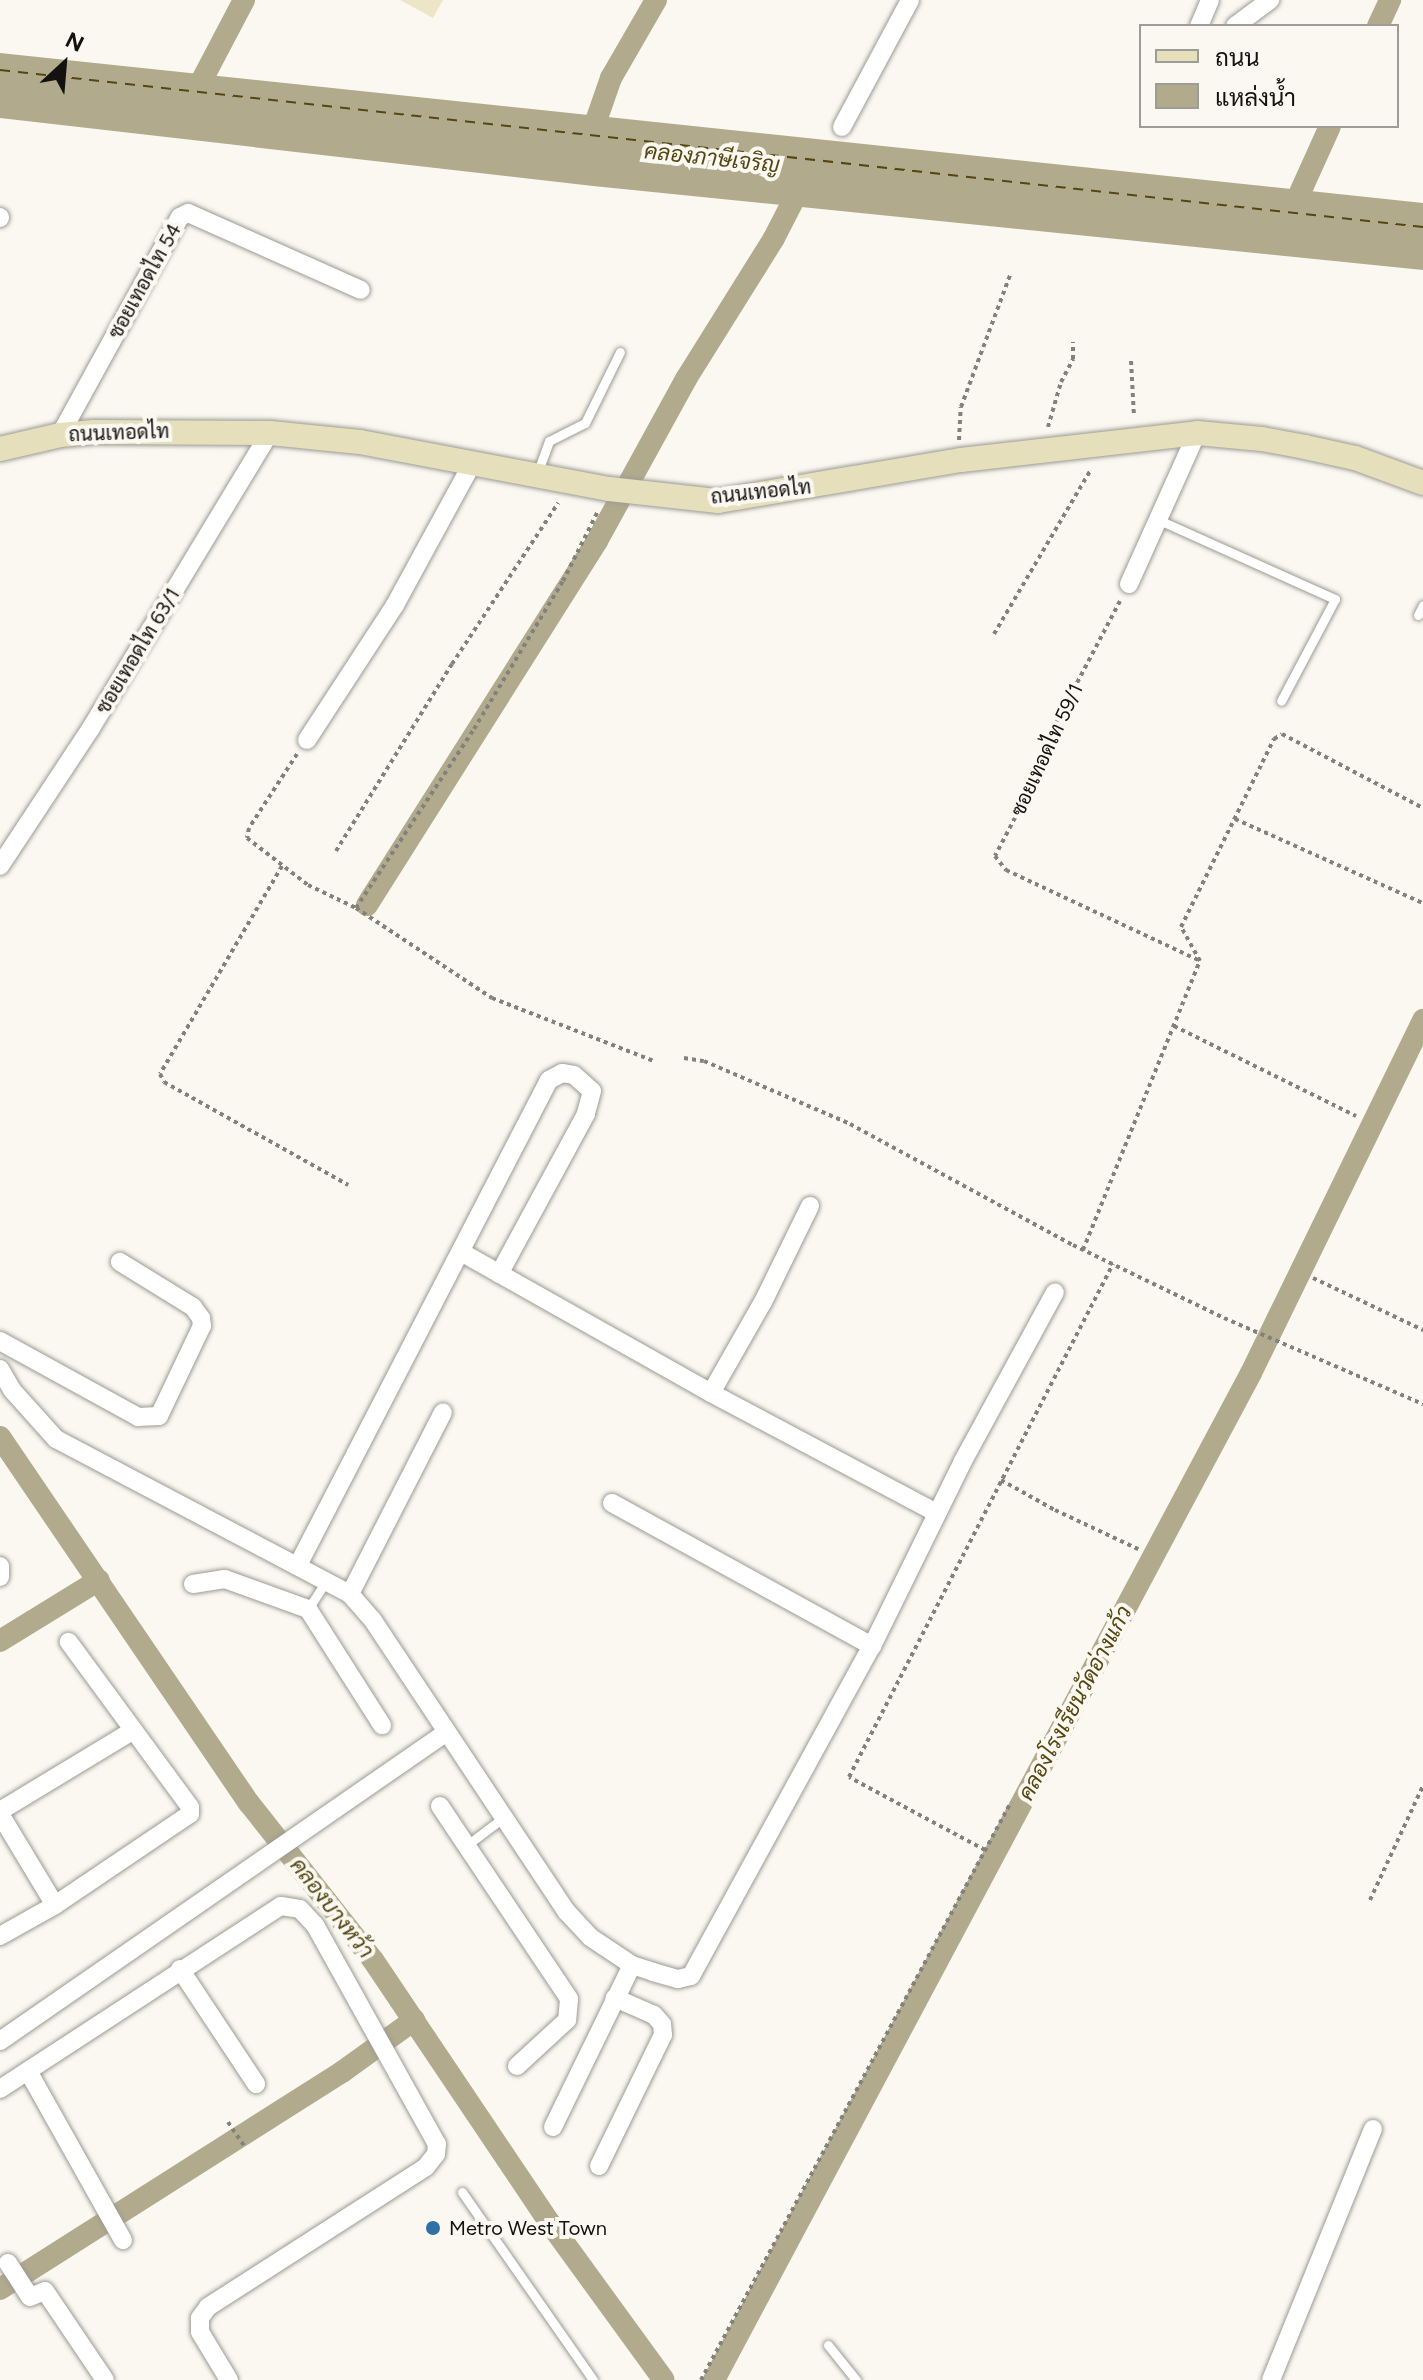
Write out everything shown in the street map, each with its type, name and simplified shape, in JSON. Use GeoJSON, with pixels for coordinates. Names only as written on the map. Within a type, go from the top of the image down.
{"type":"FeatureCollection","features":[{"type":"Feature","properties":{"kind":"main road","name":"ถนนเทอดไท"},"geometry":{"type":"LineString","coordinates":[[0,449],[60,435],[270,433],[360,442],[613,490],[648,491],[718,501],[961,460],[1197,433],[1305,447],[1355,458],[1423,483]]}},
{"type":"Feature","properties":{"kind":"street"},"geometry":{"type":"LineString","coordinates":[[842,127],[910,0]]}},
{"type":"Feature","properties":{"kind":"street"},"geometry":{"type":"LineString","coordinates":[[1200,24],[1210,0]]}},
{"type":"Feature","properties":{"kind":"street"},"geometry":{"type":"LineString","coordinates":[[1238,24],[1270,0]]}},
{"type":"Feature","properties":{"kind":"street","name":"ซอยเทอดไท 54"},"geometry":{"type":"LineString","coordinates":[[60,435],[180,217],[188,213],[361,290]]}},
{"type":"Feature","properties":{"kind":"street","name":"ซอยเทอดไท 63/1"},"geometry":{"type":"LineString","coordinates":[[0,866],[91,728],[270,433]]}},
{"type":"Feature","properties":{"kind":"street"},"geometry":{"type":"LineString","coordinates":[[1129,584],[1197,433]]}},
{"type":"Feature","properties":{"kind":"street"},"geometry":{"type":"LineString","coordinates":[[307,740],[395,605],[473,462]]}},
{"type":"Feature","properties":{"kind":"street"},"geometry":{"type":"LineString","coordinates":[[298,1565],[549,1080],[562,1073],[574,1075],[592,1091],[586,1114],[499,1274]]}},
{"type":"Feature","properties":{"kind":"street"},"geometry":{"type":"LineString","coordinates":[[711,1393],[763,1302],[810,1206]]}},
{"type":"Feature","properties":{"kind":"street"},"geometry":{"type":"LineString","coordinates":[[461,1252],[711,1393],[937,1513]]}},
{"type":"Feature","properties":{"kind":"street"},"geometry":{"type":"LineString","coordinates":[[0,1341],[138,1417],[159,1416],[202,1326],[201,1318],[193,1307],[120,1262]]}},
{"type":"Feature","properties":{"kind":"street"},"geometry":{"type":"LineString","coordinates":[[0,1369],[12,1390],[56,1439],[350,1594],[372,1619],[566,1911],[590,1937],[632,1965],[678,1979],[691,1976],[872,1646],[937,1513],[1055,1292]]}},
{"type":"Feature","properties":{"kind":"street"},"geometry":{"type":"LineString","coordinates":[[350,1594],[443,1412]]}},
{"type":"Feature","properties":{"kind":"street"},"geometry":{"type":"LineString","coordinates":[[612,1503],[872,1646]]}},
{"type":"Feature","properties":{"kind":"street"},"geometry":{"type":"LineString","coordinates":[[0,1566],[0,1577]]}},
{"type":"Feature","properties":{"kind":"street"},"geometry":{"type":"LineString","coordinates":[[193,1584],[225,1579],[308,1609],[382,1725]]}},
{"type":"Feature","properties":{"kind":"street"},"geometry":{"type":"LineString","coordinates":[[0,1936],[55,1905],[190,1814],[190,1807],[69,1642]]}},
{"type":"Feature","properties":{"kind":"street"},"geometry":{"type":"LineString","coordinates":[[55,1905],[0,1813],[132,1731]]}},
{"type":"Feature","properties":{"kind":"street"},"geometry":{"type":"LineString","coordinates":[[0,2040],[447,1732]]}},
{"type":"Feature","properties":{"kind":"street"},"geometry":{"type":"LineString","coordinates":[[440,1806],[569,1999],[567,2020],[517,2066]]}},
{"type":"Feature","properties":{"kind":"street"},"geometry":{"type":"LineString","coordinates":[[0,2089],[281,1906],[300,1909],[315,1925],[437,2144],[436,2154],[426,2167],[208,2307],[200,2318],[200,2332],[229,2380]]}},
{"type":"Feature","properties":{"kind":"street"},"geometry":{"type":"LineString","coordinates":[[553,2127],[632,1965]]}},
{"type":"Feature","properties":{"kind":"street"},"geometry":{"type":"LineString","coordinates":[[180,1969],[256,2084]]}},
{"type":"Feature","properties":{"kind":"street"},"geometry":{"type":"LineString","coordinates":[[599,2166],[663,2035],[662,2024],[654,2015],[615,1998]]}},
{"type":"Feature","properties":{"kind":"street"},"geometry":{"type":"LineString","coordinates":[[28,2071],[119,2234]]}},
{"type":"Feature","properties":{"kind":"street"},"geometry":{"type":"LineString","coordinates":[[1271,2380],[1373,2129]]}},
{"type":"Feature","properties":{"kind":"street"},"geometry":{"type":"LineString","coordinates":[[11,2266],[24,2298],[45,2291],[105,2380]]}},
{"type":"Feature","properties":{"kind":"lane"},"geometry":{"type":"LineString","coordinates":[[537,474],[549,441],[585,423],[620,352]]}},
{"type":"Feature","properties":{"kind":"lane"},"geometry":{"type":"LineString","coordinates":[[1159,520],[1335,599],[1281,701]]}},
{"type":"Feature","properties":{"kind":"lane"},"geometry":{"type":"LineString","coordinates":[[308,1609],[327,1580]]}},
{"type":"Feature","properties":{"kind":"lane"},"geometry":{"type":"LineString","coordinates":[[467,1845],[504,1817]]}},
{"type":"Feature","properties":{"kind":"lane"},"geometry":{"type":"LineString","coordinates":[[462,2192],[593,2380]]}},
{"type":"Feature","properties":{"kind":"lane"},"geometry":{"type":"LineString","coordinates":[[828,2345],[856,2380]]}},
{"type":"Feature","properties":{"kind":"path"},"geometry":{"type":"LineString","coordinates":[[961,460],[961,407],[1010,275]]}},
{"type":"Feature","properties":{"kind":"path"},"geometry":{"type":"LineString","coordinates":[[1042,452],[1061,382],[1073,359],[1073,342]]}},
{"type":"Feature","properties":{"kind":"path"},"geometry":{"type":"LineString","coordinates":[[1131,361],[1134,439]]}},
{"type":"Feature","properties":{"kind":"path"},"geometry":{"type":"LineString","coordinates":[[994,634],[1077,499],[1104,442]]}},
{"type":"Feature","properties":{"kind":"path"},"geometry":{"type":"LineString","coordinates":[[336,851],[452,664],[573,481]]}},
{"type":"Feature","properties":{"kind":"path"},"geometry":{"type":"LineString","coordinates":[[356,908],[490,702],[563,581],[613,490]]}},
{"type":"Feature","properties":{"kind":"path","name":"ซอยเทอดไท 59/1"},"geometry":{"type":"LineString","coordinates":[[1129,584],[1058,719],[1041,768],[995,856],[1006,870],[1200,961]]}},
{"type":"Feature","properties":{"kind":"path"},"geometry":{"type":"LineString","coordinates":[[1083,1250],[1200,961],[1181,927],[1274,739],[1282,734],[1423,808]]}},
{"type":"Feature","properties":{"kind":"path"},"geometry":{"type":"LineString","coordinates":[[307,740],[247,833],[247,838],[308,885],[356,908],[492,998],[654,1061]]}},
{"type":"Feature","properties":{"kind":"path"},"geometry":{"type":"LineString","coordinates":[[1235,819],[1423,903]]}},
{"type":"Feature","properties":{"kind":"path"},"geometry":{"type":"LineString","coordinates":[[282,866],[160,1074],[164,1082],[348,1185]]}},
{"type":"Feature","properties":{"kind":"path"},"geometry":{"type":"LineString","coordinates":[[1174,1026],[1356,1116]]}},
{"type":"Feature","properties":{"kind":"path"},"geometry":{"type":"LineString","coordinates":[[684,1058],[704,1061],[850,1124],[1083,1250],[1224,1318],[1423,1404]]}},
{"type":"Feature","properties":{"kind":"path"},"geometry":{"type":"LineString","coordinates":[[985,1850],[849,1777],[1113,1264]]}},
{"type":"Feature","properties":{"kind":"path"},"geometry":{"type":"LineString","coordinates":[[1313,1278],[1423,1330]]}},
{"type":"Feature","properties":{"kind":"path"},"geometry":{"type":"LineString","coordinates":[[1001,1480],[1055,1510],[1138,1549]]}},
{"type":"Feature","properties":{"kind":"path"},"geometry":{"type":"LineString","coordinates":[[1370,1900],[1423,1786]]}},
{"type":"Feature","properties":{"kind":"path"},"geometry":{"type":"LineString","coordinates":[[701,2380],[1011,1802]]}},
{"type":"Feature","properties":{"kind":"path"},"geometry":{"type":"LineString","coordinates":[[228,2122],[245,2147]]}},
{"type":"Feature","properties":{"kind":"shaded area"},"geometry":{"type":"Polygon","coordinates":[[[400,0],[443,0],[433,18],[400,0]]]}},
{"type":"Feature","properties":{"kind":"water","name":"คลองภาษีเจริญ"},"geometry":{"type":"Polygon","coordinates":[[[0,53],[1423,203],[1423,270],[593,186],[0,118],[0,53]]]}},
{"type":"Feature","properties":{"kind":"waterway"},"geometry":{"type":"LineString","coordinates":[[192,99],[244,0]]}},
{"type":"Feature","properties":{"kind":"waterway"},"geometry":{"type":"LineString","coordinates":[[588,144],[611,78],[656,0]]}},
{"type":"Feature","properties":{"kind":"waterway"},"geometry":{"type":"LineString","coordinates":[[1379,24],[1390,0]]}},
{"type":"Feature","properties":{"kind":"waterway"},"geometry":{"type":"LineString","coordinates":[[1289,217],[1329,128]]}},
{"type":"Feature","properties":{"kind":"waterway"},"geometry":{"type":"LineString","coordinates":[[367,905],[597,541],[686,379],[774,238],[804,180]]}},
{"type":"Feature","properties":{"kind":"waterway","name":"คลองโรงเรียนวัดอ่างแก้ว"},"geometry":{"type":"LineString","coordinates":[[714,2380],[1251,1373],[1423,1020]]}},
{"type":"Feature","properties":{"kind":"waterway","name":"คลองบางหว้า"},"geometry":{"type":"LineString","coordinates":[[0,1437],[249,1803],[373,1960],[549,2222],[664,2380]]}},
{"type":"Feature","properties":{"kind":"waterway"},"geometry":{"type":"LineString","coordinates":[[0,1641],[99,1580]]}},
{"type":"Feature","properties":{"kind":"waterway"},"geometry":{"type":"LineString","coordinates":[[0,2289],[342,2072],[414,2020]]}},
{"type":"Feature","properties":{"kind":"ferry route"},"geometry":{"type":"LineString","coordinates":[[0,70],[1423,227]]}},
{"type":"Feature","properties":{"kind":"place","name":"Metro West Town"},"geometry":{"type":"Point","coordinates":[433,2228]}}]}
